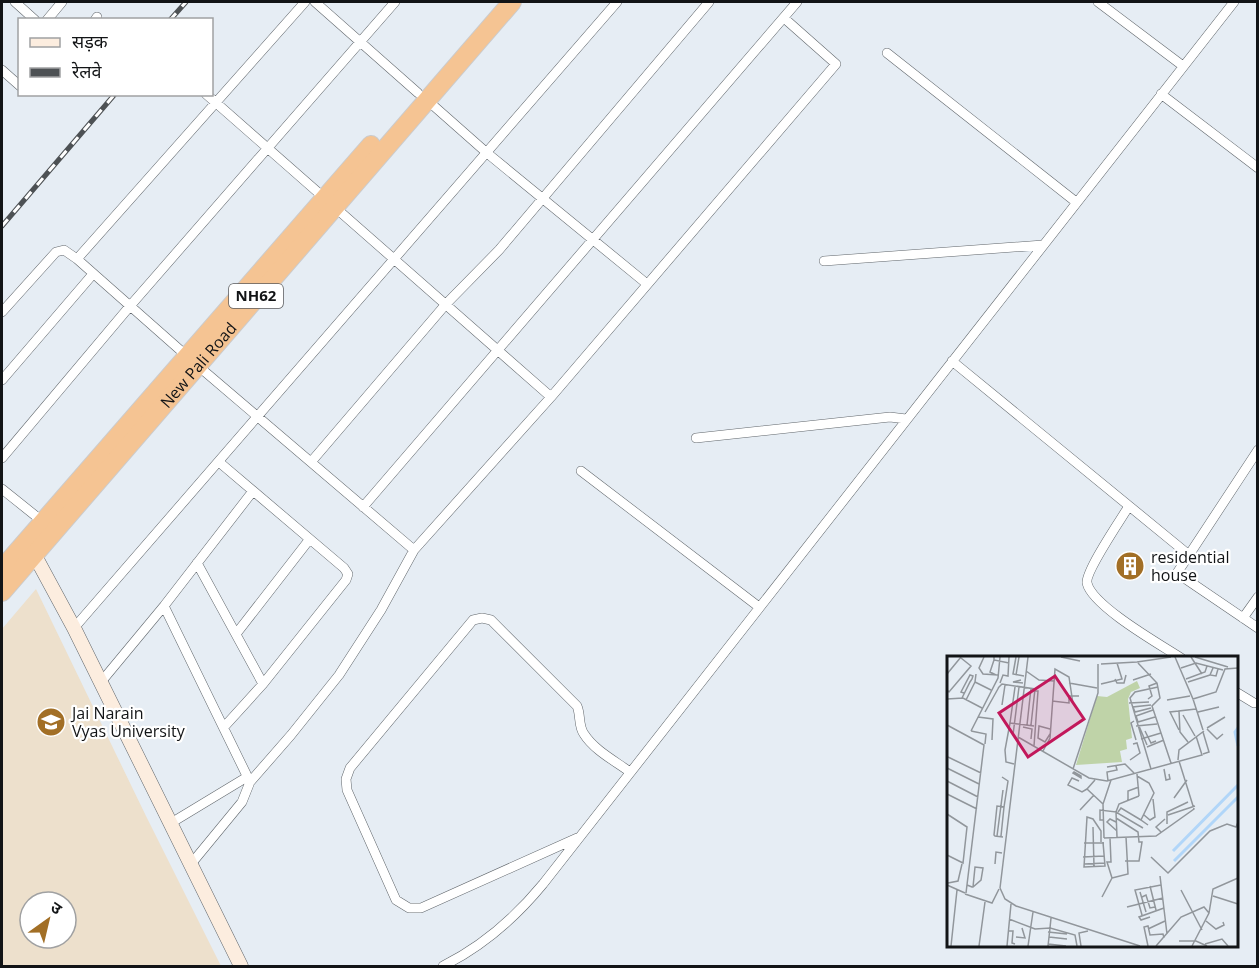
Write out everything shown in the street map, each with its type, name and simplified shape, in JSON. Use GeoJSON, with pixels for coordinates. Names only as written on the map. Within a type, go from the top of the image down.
{"type":"FeatureCollection","features":[{"type":"Feature","properties":{"kind":"highway","name":"New Pali Road"},"geometry":{"type":"LineString","coordinates":[[422,96],[497,2]]}},
{"type":"Feature","properties":{"kind":"highway","name":"New Pali Road"},"geometry":{"type":"LineString","coordinates":[[2,592],[192,361],[330,201],[422,96],[512,2]]}},
{"type":"Feature","properties":{"kind":"highway","name":"New Pali Road"},"geometry":{"type":"LineString","coordinates":[[2,569],[42,521],[192,361]]}},
{"type":"Feature","properties":{"kind":"street"},"geometry":{"type":"LineString","coordinates":[[15,2],[33,18]]}},
{"type":"Feature","properties":{"kind":"street"},"geometry":{"type":"LineString","coordinates":[[49,18],[62,2]]}},
{"type":"Feature","properties":{"kind":"street"},"geometry":{"type":"LineString","coordinates":[[77,259],[305,2]]}},
{"type":"Feature","properties":{"kind":"street"},"geometry":{"type":"LineString","coordinates":[[315,2],[487,153],[647,284]]}},
{"type":"Feature","properties":{"kind":"street"},"geometry":{"type":"LineString","coordinates":[[2,458],[130,306],[395,2]]}},
{"type":"Feature","properties":{"kind":"street"},"geometry":{"type":"LineString","coordinates":[[74,628],[617,2]]}},
{"type":"Feature","properties":{"kind":"street"},"geometry":{"type":"LineString","coordinates":[[311,462],[446,304],[499,250],[709,2]]}},
{"type":"Feature","properties":{"kind":"street"},"geometry":{"type":"LineString","coordinates":[[363,507],[797,2]]}},
{"type":"Feature","properties":{"kind":"street"},"geometry":{"type":"LineString","coordinates":[[1098,2],[1183,66]]}},
{"type":"Feature","properties":{"kind":"street"},"geometry":{"type":"LineString","coordinates":[[443,966],[467,953],[504,926],[536,892],[1234,2]]}},
{"type":"Feature","properties":{"kind":"street"},"geometry":{"type":"LineString","coordinates":[[171,823],[248,780],[339,675],[381,610],[414,550],[551,397],[836,64],[784,18]]}},
{"type":"Feature","properties":{"kind":"street"},"geometry":{"type":"LineString","coordinates":[[887,53],[1076,202]]}},
{"type":"Feature","properties":{"kind":"street"},"geometry":{"type":"LineString","coordinates":[[2,70],[18,84]]}},
{"type":"Feature","properties":{"kind":"street"},"geometry":{"type":"LineString","coordinates":[[1161,94],[1257,168]]}},
{"type":"Feature","properties":{"kind":"street"},"geometry":{"type":"LineString","coordinates":[[208,96],[551,397]]}},
{"type":"Feature","properties":{"kind":"street"},"geometry":{"type":"LineString","coordinates":[[824,261],[1042,245]]}},
{"type":"Feature","properties":{"kind":"street"},"geometry":{"type":"LineString","coordinates":[[2,312],[56,252],[64,250],[414,550]]}},
{"type":"Feature","properties":{"kind":"street"},"geometry":{"type":"LineString","coordinates":[[2,380],[93,274]]}},
{"type":"Feature","properties":{"kind":"street"},"geometry":{"type":"LineString","coordinates":[[952,361],[1189,555]]}},
{"type":"Feature","properties":{"kind":"street"},"geometry":{"type":"LineString","coordinates":[[696,438],[890,417],[906,419]]}},
{"type":"Feature","properties":{"kind":"street"},"geometry":{"type":"LineString","coordinates":[[1257,450],[1177,573],[1257,628]]}},
{"type":"Feature","properties":{"kind":"street"},"geometry":{"type":"LineString","coordinates":[[219,462],[344,568],[348,574],[346,580],[263,684],[224,727]]}},
{"type":"Feature","properties":{"kind":"street"},"geometry":{"type":"LineString","coordinates":[[581,471],[759,607]]}},
{"type":"Feature","properties":{"kind":"street"},"geometry":{"type":"LineString","coordinates":[[2,489],[42,521]]}},
{"type":"Feature","properties":{"kind":"street"},"geometry":{"type":"LineString","coordinates":[[101,682],[164,606],[253,491]]}},
{"type":"Feature","properties":{"kind":"street"},"geometry":{"type":"LineString","coordinates":[[1129,506],[1098,556],[1088,576],[1087,584],[1095,597],[1128,624],[1179,656]]}},
{"type":"Feature","properties":{"kind":"street"},"geometry":{"type":"LineString","coordinates":[[236,634],[309,540]]}},
{"type":"Feature","properties":{"kind":"street"},"geometry":{"type":"LineString","coordinates":[[34,554],[74,628],[242,966]]}},
{"type":"Feature","properties":{"kind":"street"},"geometry":{"type":"LineString","coordinates":[[197,562],[263,684]]}},
{"type":"Feature","properties":{"kind":"street"},"geometry":{"type":"LineString","coordinates":[[1243,618],[1257,597]]}},
{"type":"Feature","properties":{"kind":"street"},"geometry":{"type":"LineString","coordinates":[[164,606],[248,780],[242,802],[191,864]]}},
{"type":"Feature","properties":{"kind":"street"},"geometry":{"type":"LineString","coordinates":[[579,837],[422,908],[409,908],[396,900],[347,790],[346,779],[351,768],[473,620],[482,618],[491,620],[577,706],[583,733],[587,738],[630,772]]}},
{"type":"Feature","properties":{"kind":"street"},"geometry":{"type":"LineString","coordinates":[[1238,693],[1254,703]]}},
{"type":"Feature","properties":{"kind":"shaded area","name":"Jai Narain Vyas University"},"geometry":{"type":"Polygon","coordinates":[[[36,589],[221,966],[2,966],[2,629],[36,589]]]}},
{"type":"Feature","properties":{"kind":"railway"},"geometry":{"type":"LineString","coordinates":[[172,18],[186,2]]}},
{"type":"Feature","properties":{"kind":"railway"},"geometry":{"type":"LineString","coordinates":[[2,226],[113,96]]}},
{"type":"Feature","properties":{"kind":"place","name":"residential house"},"geometry":{"type":"Point","coordinates":[1130,566]}},
{"type":"Feature","properties":{"kind":"place","name":"Jai Narain Vyas University"},"geometry":{"type":"Point","coordinates":[51,722]}}]}
